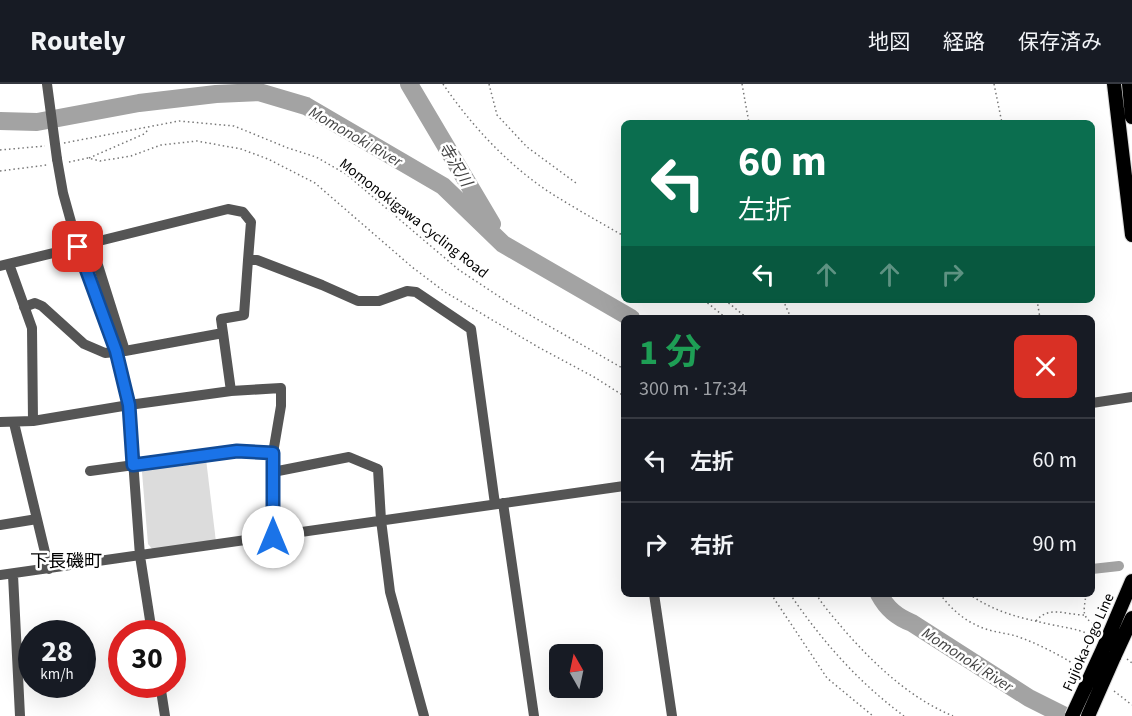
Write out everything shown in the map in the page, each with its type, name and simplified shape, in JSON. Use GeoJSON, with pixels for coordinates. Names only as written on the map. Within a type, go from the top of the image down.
{"type":"FeatureCollection","features":[{"type":"Feature","properties":{"kind":"main road"},"geometry":{"type":"LineString","coordinates":[[1114,84],[1132,235]]}},
{"type":"Feature","properties":{"kind":"main road"},"geometry":{"type":"LineString","coordinates":[[1130,90],[1132,117]]}},
{"type":"Feature","properties":{"kind":"main road","name":"Fujioka-Ogo Line"},"geometry":{"type":"LineString","coordinates":[[1088,716],[1132,581]]}},
{"type":"Feature","properties":{"kind":"main road","name":"Fujioka-Ogo Line"},"geometry":{"type":"LineString","coordinates":[[1072,716],[1110,650],[1132,618]]}},
{"type":"Feature","properties":{"kind":"street"},"geometry":{"type":"LineString","coordinates":[[47,84],[63,193],[78,247],[120,351]]}},
{"type":"Feature","properties":{"kind":"street"},"geometry":{"type":"LineString","coordinates":[[150,620],[140,556],[129,405],[120,351],[91,243],[228,209],[243,212],[251,222],[244,315],[221,319],[231,391]]}},
{"type":"Feature","properties":{"kind":"street"},"geometry":{"type":"LineString","coordinates":[[33,422],[32,328],[4,265],[78,247]]}},
{"type":"Feature","properties":{"kind":"street"},"geometry":{"type":"LineString","coordinates":[[248,260],[256,260],[322,285],[358,302],[379,301],[407,291],[416,292],[471,329],[534,716]]}},
{"type":"Feature","properties":{"kind":"street"},"geometry":{"type":"LineString","coordinates":[[24,307],[35,303],[42,306],[84,344],[105,353],[223,333]]}},
{"type":"Feature","properties":{"kind":"street"},"geometry":{"type":"LineString","coordinates":[[0,422],[33,422],[129,405],[231,391],[281,388],[281,406],[273,453],[273,537]]}},
{"type":"Feature","properties":{"kind":"street"},"geometry":{"type":"LineString","coordinates":[[1095,403],[1132,397]]}},
{"type":"Feature","properties":{"kind":"street"},"geometry":{"type":"LineString","coordinates":[[14,423],[49,569]]}},
{"type":"Feature","properties":{"kind":"street"},"geometry":{"type":"LineString","coordinates":[[90,471],[237,451],[273,453]]}},
{"type":"Feature","properties":{"kind":"street"},"geometry":{"type":"LineString","coordinates":[[273,472],[349,457],[378,469],[381,520],[390,592],[424,716]]}},
{"type":"Feature","properties":{"kind":"street"},"geometry":{"type":"LineString","coordinates":[[0,575],[621,486]]}},
{"type":"Feature","properties":{"kind":"street"},"geometry":{"type":"LineString","coordinates":[[0,525],[37,519]]}},
{"type":"Feature","properties":{"kind":"street"},"geometry":{"type":"LineString","coordinates":[[12,575],[20,716]]}},
{"type":"Feature","properties":{"kind":"street"},"geometry":{"type":"LineString","coordinates":[[654,597],[672,716]]}},
{"type":"Feature","properties":{"kind":"street"},"geometry":{"type":"LineString","coordinates":[[162,698],[165,716]]}},
{"type":"Feature","properties":{"kind":"path"},"geometry":{"type":"LineString","coordinates":[[443,84],[484,136],[516,167],[548,191],[621,234]]}},
{"type":"Feature","properties":{"kind":"path"},"geometry":{"type":"LineString","coordinates":[[489,84],[497,115],[527,147],[576,183]]}},
{"type":"Feature","properties":{"kind":"path"},"geometry":{"type":"LineString","coordinates":[[742,84],[748,120]]}},
{"type":"Feature","properties":{"kind":"path"},"geometry":{"type":"LineString","coordinates":[[994,84],[1001,120]]}},
{"type":"Feature","properties":{"kind":"path","name":"Momonokigawa Cycling Road"},"geometry":{"type":"LineString","coordinates":[[61,144],[179,121],[234,126],[316,157],[346,174],[459,270],[509,303],[621,367]]}},
{"type":"Feature","properties":{"kind":"path"},"geometry":{"type":"LineString","coordinates":[[88,158],[144,134],[151,127]]}},
{"type":"Feature","properties":{"kind":"path"},"geometry":{"type":"LineString","coordinates":[[0,171],[58,161],[88,158],[100,160],[131,156],[161,145],[197,141],[241,149],[296,172],[315,183],[412,267],[445,292],[621,394]]}},
{"type":"Feature","properties":{"kind":"path"},"geometry":{"type":"LineString","coordinates":[[0,150],[51,145]]}},
{"type":"Feature","properties":{"kind":"path"},"geometry":{"type":"LineString","coordinates":[[708,303],[722,315]]}},
{"type":"Feature","properties":{"kind":"path"},"geometry":{"type":"LineString","coordinates":[[729,303],[743,315]]}},
{"type":"Feature","properties":{"kind":"path"},"geometry":{"type":"LineString","coordinates":[[773,597],[827,678],[873,716]]}},
{"type":"Feature","properties":{"kind":"path"},"geometry":{"type":"LineString","coordinates":[[792,597],[848,669],[904,716]]}},
{"type":"Feature","properties":{"kind":"path"},"geometry":{"type":"LineString","coordinates":[[818,597],[871,661],[915,696],[953,716]]}},
{"type":"Feature","properties":{"kind":"path"},"geometry":{"type":"LineString","coordinates":[[942,597],[959,614],[978,627],[1034,643],[1062,656],[1086,672]]}},
{"type":"Feature","properties":{"kind":"path"},"geometry":{"type":"LineString","coordinates":[[973,597],[987,607],[1036,621],[1076,628],[1110,650]]}},
{"type":"Feature","properties":{"kind":"path"},"geometry":{"type":"LineString","coordinates":[[1086,597],[1084,615],[1087,620],[1099,627]]}},
{"type":"Feature","properties":{"kind":"path"},"geometry":{"type":"LineString","coordinates":[[1036,621],[1041,614],[1050,611],[1084,615]]}},
{"type":"Feature","properties":{"kind":"path"},"geometry":{"type":"LineString","coordinates":[[1108,687],[1132,705]]}},
{"type":"Feature","properties":{"kind":"shaded area"},"geometry":{"type":"Polygon","coordinates":[[[206,459],[216,542],[153,550],[148,544],[142,472],[146,467],[206,459]]]}},
{"type":"Feature","properties":{"kind":"waterway","name":"寺沢川"},"geometry":{"type":"LineString","coordinates":[[409,84],[492,224]]}},
{"type":"Feature","properties":{"kind":"waterway","name":"Momonoki River"},"geometry":{"type":"LineString","coordinates":[[0,121],[37,122],[139,103],[216,94],[259,92],[306,106],[443,186],[503,244],[626,315]]}},
{"type":"Feature","properties":{"kind":"waterway"},"geometry":{"type":"LineString","coordinates":[[1095,569],[1119,566]]}},
{"type":"Feature","properties":{"kind":"waterway","name":"Momonoki River"},"geometry":{"type":"LineString","coordinates":[[881,597],[897,615],[1029,698],[1065,716]]}},
{"type":"Feature","properties":{"kind":"district","name":"下長磯町"},"geometry":{"type":"Point","coordinates":[66,561]}},
{"type":"Feature","properties":{"kind":"route"},"geometry":{"type":"LineString","coordinates":[[78,247],[116,351],[129,405],[133,465],[237,451],[273,453],[273,537]]}}]}
